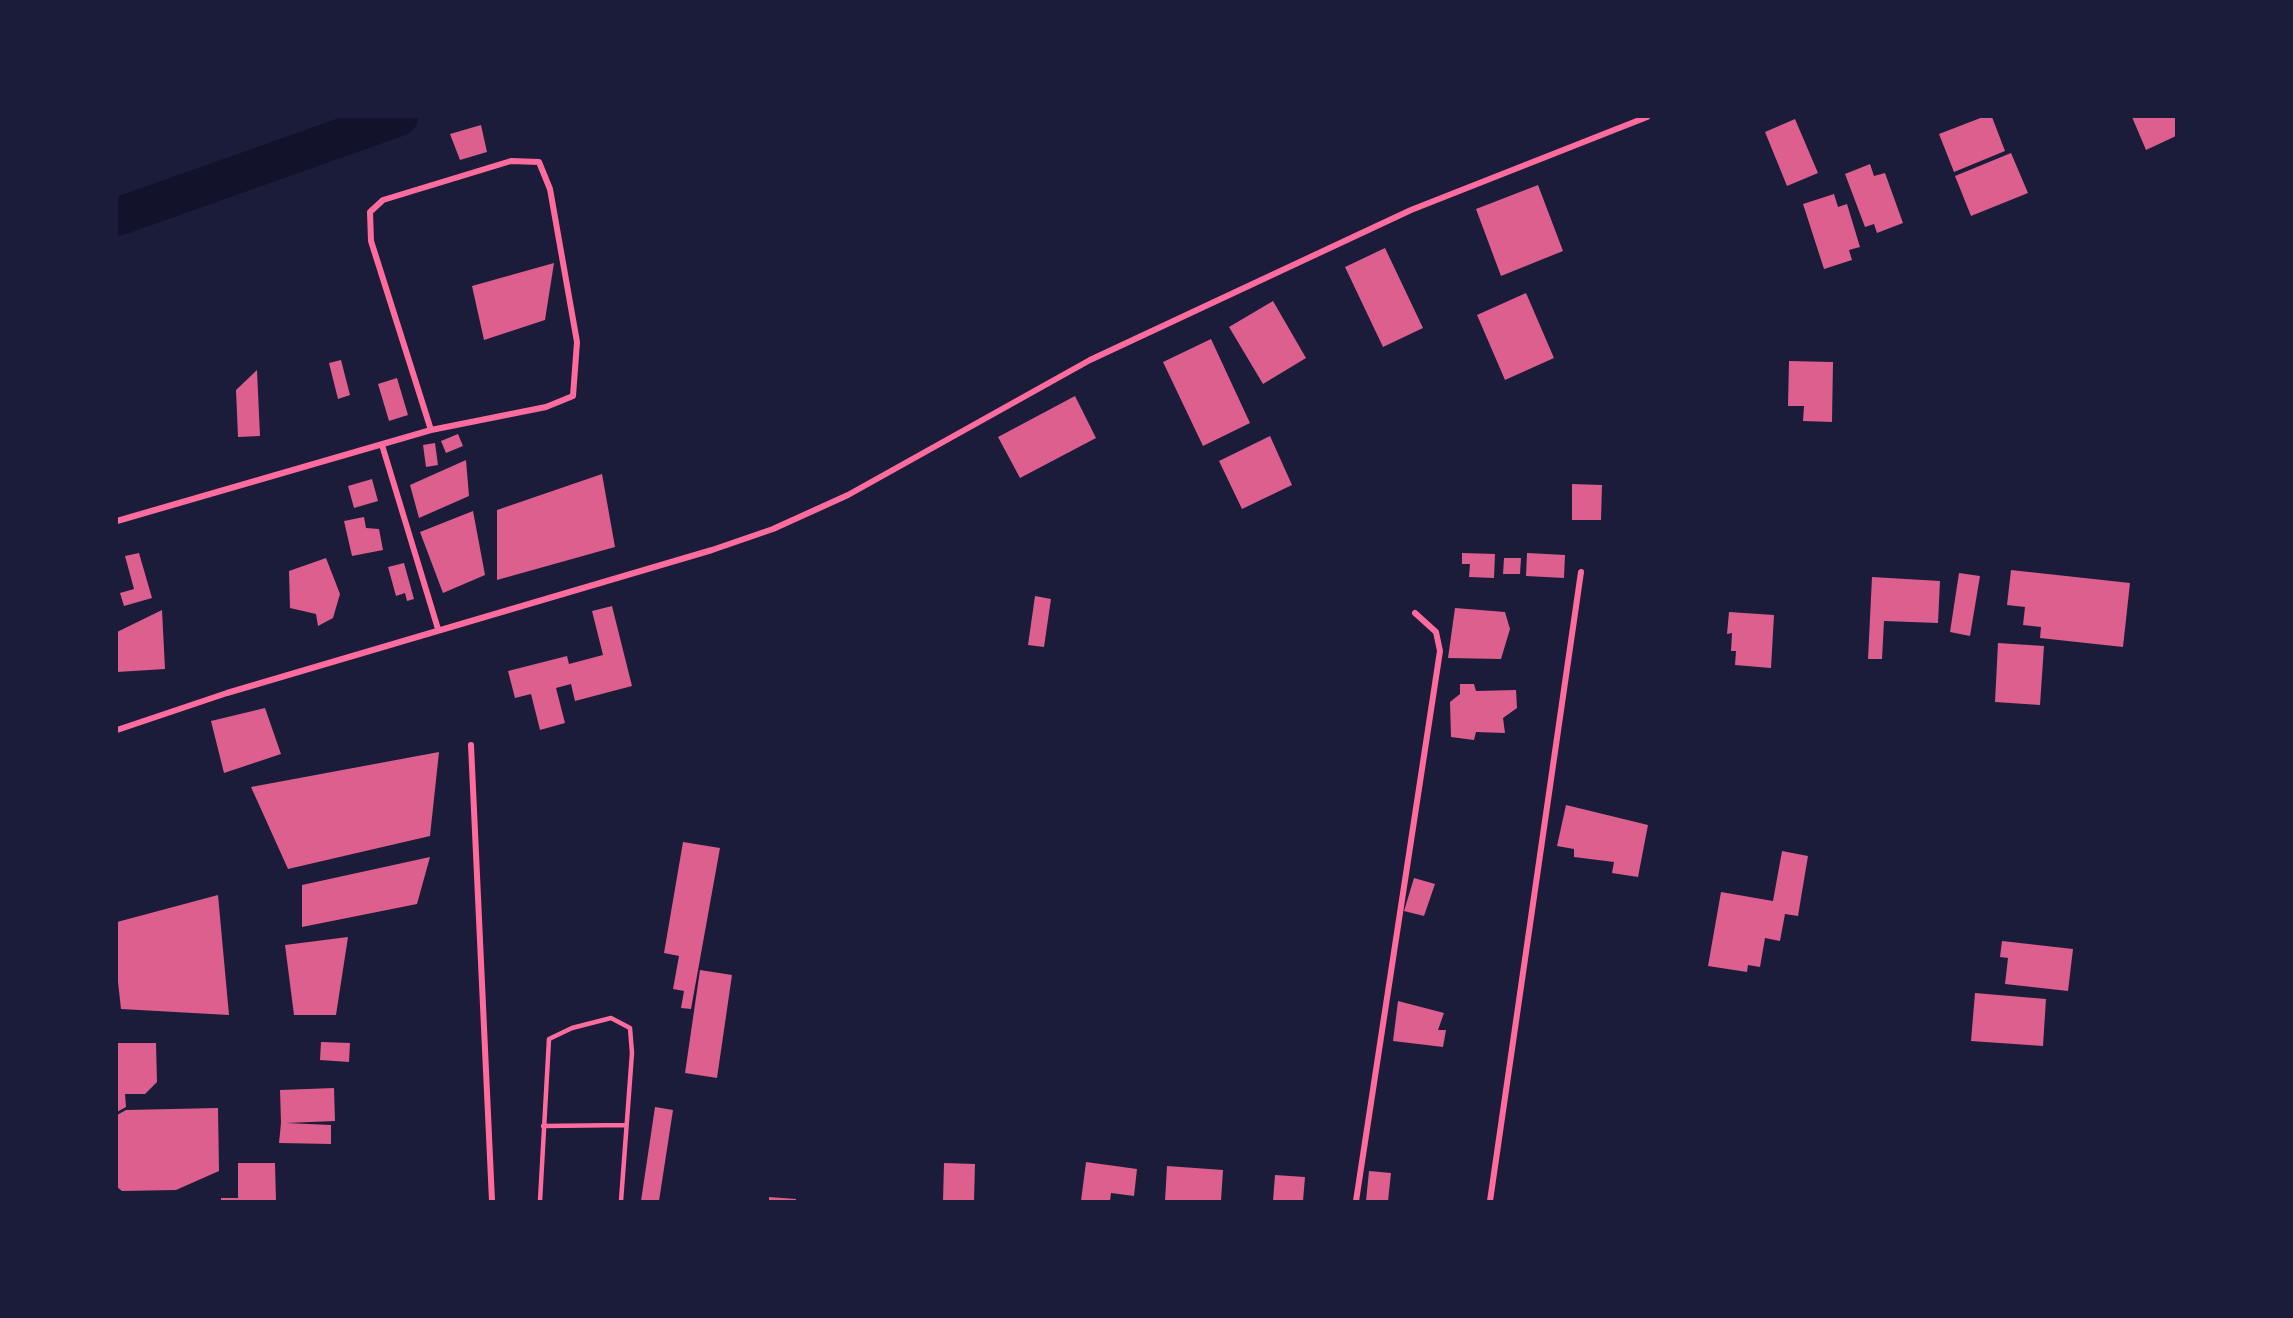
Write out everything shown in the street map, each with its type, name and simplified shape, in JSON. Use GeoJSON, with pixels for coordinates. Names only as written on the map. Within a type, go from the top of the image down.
{"type":"FeatureCollection","features":[{"type":"Feature","properties":{"kind":"street"},"geometry":{"type":"LineString","coordinates":[[117,730],[227,693],[712,550],[773,529],[848,495],[1090,360],[1411,210],[1647,117]]}},
{"type":"Feature","properties":{"kind":"street"},"geometry":{"type":"LineString","coordinates":[[117,521],[431,430],[546,407],[573,396],[578,342],[550,189],[539,162],[511,161],[500,164],[383,201],[370,212],[371,241],[431,430]]}},
{"type":"Feature","properties":{"kind":"street"},"geometry":{"type":"LineString","coordinates":[[382,445],[438,630]]}},
{"type":"Feature","properties":{"kind":"street"},"geometry":{"type":"LineString","coordinates":[[1490,1201],[1581,572]]}},
{"type":"Feature","properties":{"kind":"street"},"geometry":{"type":"LineString","coordinates":[[1356,1201],[1440,651],[1436,632],[1415,613]]}},
{"type":"Feature","properties":{"kind":"street"},"geometry":{"type":"LineString","coordinates":[[471,746],[492,1201]]}},
{"type":"Feature","properties":{"kind":"lane"},"geometry":{"type":"LineString","coordinates":[[540,1201],[549,1039],[573,1028],[611,1018],[630,1028],[632,1053],[621,1201]]}},
{"type":"Feature","properties":{"kind":"lane"},"geometry":{"type":"LineString","coordinates":[[543,1126],[626,1125]]}},
{"type":"Feature","properties":{"kind":"building"},"geometry":{"type":"Polygon","coordinates":[[[1983,117],[1992,117],[2005,151],[1954,172],[1939,134],[1983,117]]]}},
{"type":"Feature","properties":{"kind":"building"},"geometry":{"type":"Polygon","coordinates":[[[2132,117],[2176,117],[2176,136],[2146,150],[2132,117]]]}},
{"type":"Feature","properties":{"kind":"building"},"geometry":{"type":"Polygon","coordinates":[[[1795,119],[1818,173],[1787,186],[1765,132],[1795,119]]]}},
{"type":"Feature","properties":{"kind":"building"},"geometry":{"type":"Polygon","coordinates":[[[481,125],[487,152],[460,160],[450,134],[481,125]]]}},
{"type":"Feature","properties":{"kind":"building"},"geometry":{"type":"Polygon","coordinates":[[[2011,153],[2028,193],[1971,216],[1955,176],[2011,153]]]}},
{"type":"Feature","properties":{"kind":"building"},"geometry":{"type":"Polygon","coordinates":[[[1870,164],[1874,176],[1885,173],[1903,223],[1877,233],[1874,224],[1865,227],[1845,174],[1870,164]]]}},
{"type":"Feature","properties":{"kind":"building"},"geometry":{"type":"Polygon","coordinates":[[[1538,185],[1563,251],[1501,276],[1476,209],[1538,185]]]}},
{"type":"Feature","properties":{"kind":"building"},"geometry":{"type":"Polygon","coordinates":[[[1834,194],[1838,207],[1847,204],[1860,247],[1849,250],[1852,260],[1824,269],[1803,204],[1834,194]]]}},
{"type":"Feature","properties":{"kind":"building"},"geometry":{"type":"Polygon","coordinates":[[[1385,248],[1423,328],[1383,347],[1345,267],[1385,248]]]}},
{"type":"Feature","properties":{"kind":"building"},"geometry":{"type":"Polygon","coordinates":[[[554,263],[545,320],[484,340],[472,286],[554,263]]]}},
{"type":"Feature","properties":{"kind":"building"},"geometry":{"type":"Polygon","coordinates":[[[1526,293],[1554,358],[1505,380],[1477,315],[1526,293]]]}},
{"type":"Feature","properties":{"kind":"building"},"geometry":{"type":"Polygon","coordinates":[[[1273,301],[1306,358],[1263,384],[1229,327],[1273,301]]]}},
{"type":"Feature","properties":{"kind":"building"},"geometry":{"type":"Polygon","coordinates":[[[1211,339],[1250,423],[1203,446],[1163,362],[1211,339]]]}},
{"type":"Feature","properties":{"kind":"building"},"geometry":{"type":"Polygon","coordinates":[[[341,360],[350,395],[338,399],[329,363],[341,360]]]}},
{"type":"Feature","properties":{"kind":"building"},"geometry":{"type":"Polygon","coordinates":[[[1789,361],[1833,362],[1832,422],[1803,421],[1804,406],[1788,406],[1789,361]]]}},
{"type":"Feature","properties":{"kind":"building"},"geometry":{"type":"Polygon","coordinates":[[[257,370],[260,436],[238,437],[236,390],[257,370]]]}},
{"type":"Feature","properties":{"kind":"building"},"geometry":{"type":"Polygon","coordinates":[[[397,378],[408,415],[389,421],[378,384],[397,378]]]}},
{"type":"Feature","properties":{"kind":"building"},"geometry":{"type":"Polygon","coordinates":[[[1075,396],[1096,438],[1020,478],[998,437],[1075,396]]]}},
{"type":"Feature","properties":{"kind":"building"},"geometry":{"type":"Polygon","coordinates":[[[458,434],[463,446],[446,453],[441,441],[458,434]]]}},
{"type":"Feature","properties":{"kind":"building"},"geometry":{"type":"Polygon","coordinates":[[[1270,436],[1292,485],[1242,509],[1219,461],[1270,436]]]}},
{"type":"Feature","properties":{"kind":"building"},"geometry":{"type":"Polygon","coordinates":[[[435,443],[438,465],[426,467],[423,445],[435,443]]]}},
{"type":"Feature","properties":{"kind":"building"},"geometry":{"type":"Polygon","coordinates":[[[466,460],[469,496],[419,518],[410,485],[466,460]]]}},
{"type":"Feature","properties":{"kind":"building"},"geometry":{"type":"Polygon","coordinates":[[[602,474],[615,547],[497,580],[497,510],[602,474]]]}},
{"type":"Feature","properties":{"kind":"building"},"geometry":{"type":"Polygon","coordinates":[[[372,479],[378,501],[354,508],[348,486],[372,479]]]}},
{"type":"Feature","properties":{"kind":"building"},"geometry":{"type":"Polygon","coordinates":[[[1572,484],[1602,485],[1601,520],[1572,520],[1572,484]]]}},
{"type":"Feature","properties":{"kind":"building"},"geometry":{"type":"Polygon","coordinates":[[[473,511],[485,575],[443,593],[420,532],[473,511]]]}},
{"type":"Feature","properties":{"kind":"building"},"geometry":{"type":"Polygon","coordinates":[[[364,517],[366,528],[379,529],[383,550],[352,556],[344,521],[364,517]]]}},
{"type":"Feature","properties":{"kind":"building"},"geometry":{"type":"Polygon","coordinates":[[[139,553],[152,598],[124,606],[120,593],[134,589],[125,556],[139,553]]]}},
{"type":"Feature","properties":{"kind":"building"},"geometry":{"type":"Polygon","coordinates":[[[1462,553],[1495,554],[1494,578],[1469,577],[1470,564],[1462,564],[1462,553]]]}},
{"type":"Feature","properties":{"kind":"building"},"geometry":{"type":"Polygon","coordinates":[[[1527,553],[1565,555],[1564,578],[1526,576],[1527,553]]]}},
{"type":"Feature","properties":{"kind":"building"},"geometry":{"type":"Polygon","coordinates":[[[326,558],[340,594],[333,618],[318,626],[316,614],[290,608],[289,571],[326,558]]]}},
{"type":"Feature","properties":{"kind":"building"},"geometry":{"type":"Polygon","coordinates":[[[1504,558],[1521,558],[1520,574],[1503,574],[1504,558]]]}},
{"type":"Feature","properties":{"kind":"building"},"geometry":{"type":"Polygon","coordinates":[[[404,563],[414,599],[407,601],[405,593],[396,596],[388,567],[404,563]]]}},
{"type":"Feature","properties":{"kind":"building"},"geometry":{"type":"Polygon","coordinates":[[[2011,570],[2130,583],[2123,647],[2040,638],[2041,627],[2023,625],[2025,607],[2007,605],[2011,570]]]}},
{"type":"Feature","properties":{"kind":"building"},"geometry":{"type":"Polygon","coordinates":[[[1959,573],[1980,576],[1970,636],[1950,632],[1959,573]]]}},
{"type":"Feature","properties":{"kind":"building"},"geometry":{"type":"Polygon","coordinates":[[[1872,577],[1940,581],[1938,623],[1884,621],[1882,659],[1868,659],[1872,577]]]}},
{"type":"Feature","properties":{"kind":"building"},"geometry":{"type":"Polygon","coordinates":[[[1035,596],[1051,599],[1044,647],[1028,645],[1035,596]]]}},
{"type":"Feature","properties":{"kind":"building"},"geometry":{"type":"Polygon","coordinates":[[[612,606],[632,686],[575,701],[571,684],[556,688],[565,723],[540,730],[531,694],[515,698],[508,671],[567,656],[569,664],[603,655],[592,611],[612,606]]]}},
{"type":"Feature","properties":{"kind":"building"},"geometry":{"type":"Polygon","coordinates":[[[1455,608],[1505,612],[1510,629],[1501,659],[1448,658],[1455,608]]]}},
{"type":"Feature","properties":{"kind":"building"},"geometry":{"type":"Polygon","coordinates":[[[162,610],[165,669],[117,672],[117,632],[162,610]]]}},
{"type":"Feature","properties":{"kind":"building"},"geometry":{"type":"Polygon","coordinates":[[[1729,612],[1774,615],[1771,668],[1735,665],[1736,651],[1731,651],[1732,633],[1727,634],[1729,612]]]}},
{"type":"Feature","properties":{"kind":"building"},"geometry":{"type":"Polygon","coordinates":[[[1998,643],[2044,646],[2040,705],[1995,702],[1998,643]]]}},
{"type":"Feature","properties":{"kind":"building"},"geometry":{"type":"Polygon","coordinates":[[[1460,684],[1474,684],[1476,691],[1516,690],[1517,708],[1503,718],[1505,733],[1476,732],[1474,740],[1451,737],[1450,702],[1460,694],[1460,684]]]}},
{"type":"Feature","properties":{"kind":"building"},"geometry":{"type":"Polygon","coordinates":[[[265,708],[281,754],[224,773],[211,721],[265,708]]]}},
{"type":"Feature","properties":{"kind":"building"},"geometry":{"type":"Polygon","coordinates":[[[439,752],[430,836],[288,869],[251,787],[439,752]]]}},
{"type":"Feature","properties":{"kind":"building"},"geometry":{"type":"Polygon","coordinates":[[[1566,805],[1648,825],[1638,877],[1612,873],[1614,862],[1574,857],[1574,849],[1557,846],[1566,805]]]}},
{"type":"Feature","properties":{"kind":"building"},"geometry":{"type":"Polygon","coordinates":[[[683,842],[720,848],[691,1009],[681,1008],[684,991],[673,989],[679,956],[664,953],[683,842]]]}},
{"type":"Feature","properties":{"kind":"building"},"geometry":{"type":"Polygon","coordinates":[[[1782,851],[1808,856],[1798,916],[1785,914],[1780,941],[1765,938],[1760,967],[1748,965],[1747,972],[1708,966],[1721,892],[1773,901],[1782,851]]]}},
{"type":"Feature","properties":{"kind":"building"},"geometry":{"type":"Polygon","coordinates":[[[430,857],[417,904],[302,927],[302,885],[430,857]]]}},
{"type":"Feature","properties":{"kind":"building"},"geometry":{"type":"Polygon","coordinates":[[[1414,878],[1435,884],[1424,916],[1404,911],[1414,878]]]}},
{"type":"Feature","properties":{"kind":"building"},"geometry":{"type":"Polygon","coordinates":[[[218,895],[229,1015],[121,1009],[117,973],[117,922],[218,895]]]}},
{"type":"Feature","properties":{"kind":"building"},"geometry":{"type":"Polygon","coordinates":[[[348,937],[336,1015],[294,1015],[285,945],[348,937]]]}},
{"type":"Feature","properties":{"kind":"building"},"geometry":{"type":"Polygon","coordinates":[[[2002,941],[2073,949],[2068,991],[2005,984],[2008,958],[2000,957],[2002,941]]]}},
{"type":"Feature","properties":{"kind":"building"},"geometry":{"type":"Polygon","coordinates":[[[700,970],[732,975],[717,1078],[685,1073],[700,970]]]}},
{"type":"Feature","properties":{"kind":"building"},"geometry":{"type":"Polygon","coordinates":[[[1975,993],[2046,999],[2043,1046],[1971,1041],[1975,993]]]}},
{"type":"Feature","properties":{"kind":"building"},"geometry":{"type":"Polygon","coordinates":[[[1398,1001],[1444,1013],[1438,1030],[1446,1030],[1443,1047],[1393,1041],[1398,1001]]]}},
{"type":"Feature","properties":{"kind":"building"},"geometry":{"type":"Polygon","coordinates":[[[321,1042],[350,1043],[349,1062],[320,1060],[321,1042]]]}},
{"type":"Feature","properties":{"kind":"building"},"geometry":{"type":"Polygon","coordinates":[[[117,1043],[156,1043],[157,1082],[145,1094],[125,1094],[126,1107],[117,1112],[117,1043]]]}},
{"type":"Feature","properties":{"kind":"building"},"geometry":{"type":"Polygon","coordinates":[[[334,1088],[335,1121],[286,1123],[331,1125],[331,1144],[279,1143],[280,1090],[334,1088]]]}},
{"type":"Feature","properties":{"kind":"building"},"geometry":{"type":"Polygon","coordinates":[[[655,1107],[673,1110],[659,1201],[641,1201],[655,1107]]]}},
{"type":"Feature","properties":{"kind":"building"},"geometry":{"type":"Polygon","coordinates":[[[218,1108],[219,1171],[176,1190],[122,1191],[117,1187],[117,1115],[126,1110],[218,1108]]]}},
{"type":"Feature","properties":{"kind":"building"},"geometry":{"type":"Polygon","coordinates":[[[1086,1162],[1137,1169],[1134,1196],[1111,1193],[1110,1201],[1081,1201],[1086,1162]]]}},
{"type":"Feature","properties":{"kind":"building"},"geometry":{"type":"Polygon","coordinates":[[[238,1163],[275,1163],[276,1201],[221,1201],[221,1198],[238,1198],[238,1163]]]}},
{"type":"Feature","properties":{"kind":"building"},"geometry":{"type":"Polygon","coordinates":[[[944,1163],[975,1164],[974,1201],[943,1201],[944,1163]]]}},
{"type":"Feature","properties":{"kind":"building"},"geometry":{"type":"Polygon","coordinates":[[[1167,1166],[1223,1170],[1221,1201],[1165,1201],[1167,1166]]]}},
{"type":"Feature","properties":{"kind":"building"},"geometry":{"type":"Polygon","coordinates":[[[1369,1171],[1391,1173],[1388,1201],[1366,1201],[1369,1171]]]}},
{"type":"Feature","properties":{"kind":"building"},"geometry":{"type":"Polygon","coordinates":[[[1275,1175],[1305,1177],[1303,1201],[1273,1201],[1275,1175]]]}},
{"type":"Feature","properties":{"kind":"building"},"geometry":{"type":"Polygon","coordinates":[[[769,1197],[796,1199],[796,1201],[769,1201],[769,1197]]]}},
{"type":"Feature","properties":{"kind":"waterway"},"geometry":{"type":"LineString","coordinates":[[117,217],[399,117]]}}]}
